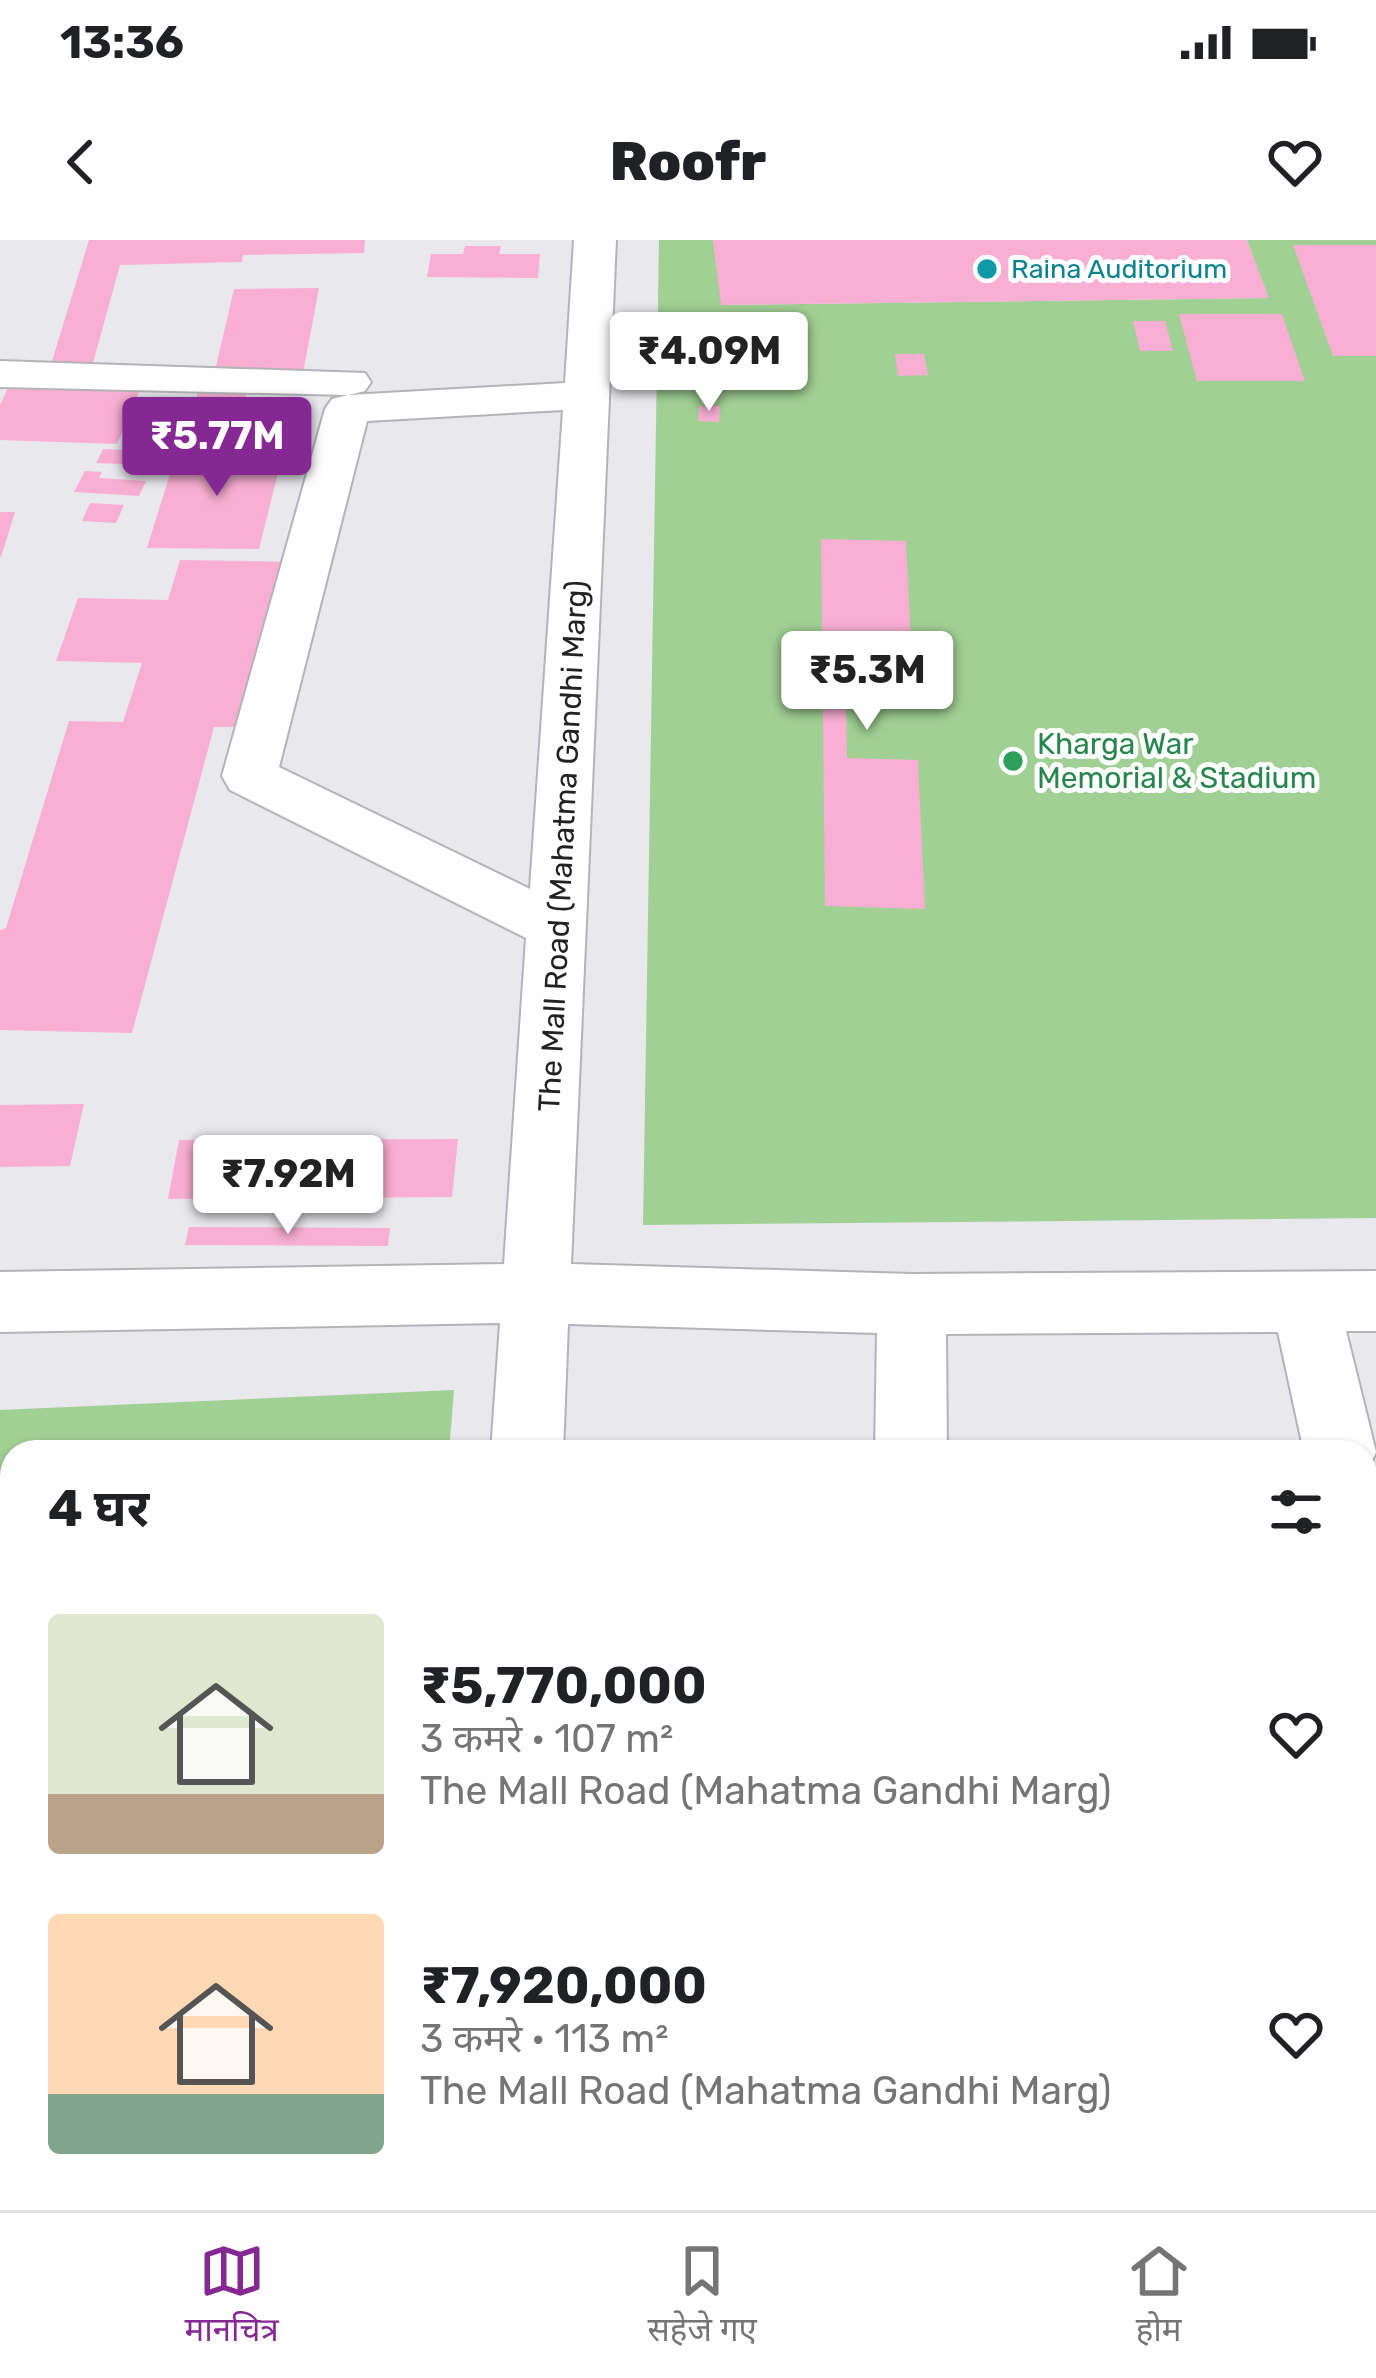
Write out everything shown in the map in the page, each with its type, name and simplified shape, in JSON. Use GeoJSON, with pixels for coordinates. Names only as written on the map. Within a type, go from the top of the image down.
{"type":"FeatureCollection","features":[{"type":"Feature","properties":{"kind":"street","name":"The Mall Road (Mahatma Gandhi Marg)"},"geometry":{"type":"LineString","coordinates":[[528,1440],[595,240]]}},
{"type":"Feature","properties":{"kind":"street"},"geometry":{"type":"LineString","coordinates":[[0,374],[349,382]]}},
{"type":"Feature","properties":{"kind":"street"},"geometry":{"type":"LineString","coordinates":[[558,928],[249,776],[348,409],[587,395]]}},
{"type":"Feature","properties":{"kind":"street"},"geometry":{"type":"LineString","coordinates":[[0,1302],[538,1293],[912,1304],[1376,1300]]}},
{"type":"Feature","properties":{"kind":"street"},"geometry":{"type":"LineString","coordinates":[[1305,1301],[1337,1440]]}},
{"type":"Feature","properties":{"kind":"street"},"geometry":{"type":"LineString","coordinates":[[911,1440],[912,1304]]}},
{"type":"Feature","properties":{"kind":"green space","name":"Kharga War Memorial & Stadium"},"geometry":{"type":"Polygon","coordinates":[[[659,240],[713,240],[722,305],[1268,298],[1247,240],[1376,240],[1376,1218],[643,1225],[659,240]]]}},
{"type":"Feature","properties":{"kind":"green space"},"geometry":{"type":"Polygon","coordinates":[[[454,1390],[450,1440],[0,1440],[0,1410],[454,1390]]]}},
{"type":"Feature","properties":{"kind":"building"},"geometry":{"type":"Polygon","coordinates":[[[89,240],[365,240],[364,253],[243,255],[242,262],[120,265],[91,370],[49,371],[89,240]]]}},
{"type":"Feature","properties":{"kind":"building","name":"Raina Auditorium"},"geometry":{"type":"Polygon","coordinates":[[[713,240],[1247,240],[1269,298],[721,305],[713,240]]]}},
{"type":"Feature","properties":{"kind":"building"},"geometry":{"type":"Polygon","coordinates":[[[1293,245],[1376,245],[1376,356],[1333,356],[1293,245]]]}},
{"type":"Feature","properties":{"kind":"building"},"geometry":{"type":"Polygon","coordinates":[[[465,246],[501,246],[499,254],[540,254],[538,278],[427,277],[431,254],[463,254],[465,246]]]}},
{"type":"Feature","properties":{"kind":"building"},"geometry":{"type":"Polygon","coordinates":[[[319,288],[303,373],[214,375],[234,289],[319,288]]]}},
{"type":"Feature","properties":{"kind":"building"},"geometry":{"type":"Polygon","coordinates":[[[1179,314],[1282,314],[1305,381],[1197,381],[1179,314]]]}},
{"type":"Feature","properties":{"kind":"building"},"geometry":{"type":"Polygon","coordinates":[[[1133,321],[1165,321],[1173,351],[1140,351],[1133,321]]]}},
{"type":"Feature","properties":{"kind":"building"},"geometry":{"type":"Polygon","coordinates":[[[895,354],[924,354],[928,375],[898,376],[895,354]]]}},
{"type":"Feature","properties":{"kind":"building"},"geometry":{"type":"Polygon","coordinates":[[[13,378],[143,383],[117,444],[0,440],[0,405],[13,378]]]}},
{"type":"Feature","properties":{"kind":"building"},"geometry":{"type":"Polygon","coordinates":[[[199,387],[248,387],[239,425],[189,426],[199,387]]]}},
{"type":"Feature","properties":{"kind":"building"},"geometry":{"type":"Polygon","coordinates":[[[699,406],[720,406],[719,422],[698,421],[699,406]]]}},
{"type":"Feature","properties":{"kind":"building"},"geometry":{"type":"Polygon","coordinates":[[[134,431],[161,432],[147,465],[96,463],[103,449],[125,450],[134,431]]]}},
{"type":"Feature","properties":{"kind":"building"},"geometry":{"type":"Polygon","coordinates":[[[178,448],[284,449],[259,549],[147,548],[178,448]]]}},
{"type":"Feature","properties":{"kind":"building"},"geometry":{"type":"Polygon","coordinates":[[[85,471],[102,472],[99,478],[146,481],[139,496],[74,492],[85,471]]]}},
{"type":"Feature","properties":{"kind":"building"},"geometry":{"type":"Polygon","coordinates":[[[90,503],[124,505],[116,523],[82,521],[90,503]]]}},
{"type":"Feature","properties":{"kind":"building"},"geometry":{"type":"Polygon","coordinates":[[[0,512],[15,512],[1,557],[0,556],[0,512]]]}},
{"type":"Feature","properties":{"kind":"building"},"geometry":{"type":"Polygon","coordinates":[[[821,539],[906,541],[912,665],[845,663],[847,758],[918,760],[925,909],[825,906],[821,539]]]}},
{"type":"Feature","properties":{"kind":"building"},"geometry":{"type":"Polygon","coordinates":[[[180,560],[305,562],[264,727],[214,727],[132,1033],[0,1030],[0,930],[6,928],[69,721],[123,722],[142,663],[56,661],[78,598],[168,600],[180,560]]]}},
{"type":"Feature","properties":{"kind":"building"},"geometry":{"type":"Polygon","coordinates":[[[84,1104],[70,1166],[0,1167],[0,1105],[84,1104]]]}},
{"type":"Feature","properties":{"kind":"building"},"geometry":{"type":"Polygon","coordinates":[[[458,1139],[452,1197],[168,1199],[179,1140],[458,1139]]]}},
{"type":"Feature","properties":{"kind":"building"},"geometry":{"type":"Polygon","coordinates":[[[189,1227],[390,1228],[388,1246],[185,1245],[189,1227]]]}},
{"type":"Feature","properties":{"kind":"place","name":"Raina Auditorium"},"geometry":{"type":"Point","coordinates":[987,269]}},
{"type":"Feature","properties":{"kind":"place","name":"Kharga War Memorial & Stadium"},"geometry":{"type":"Point","coordinates":[1013,761]}}]}
